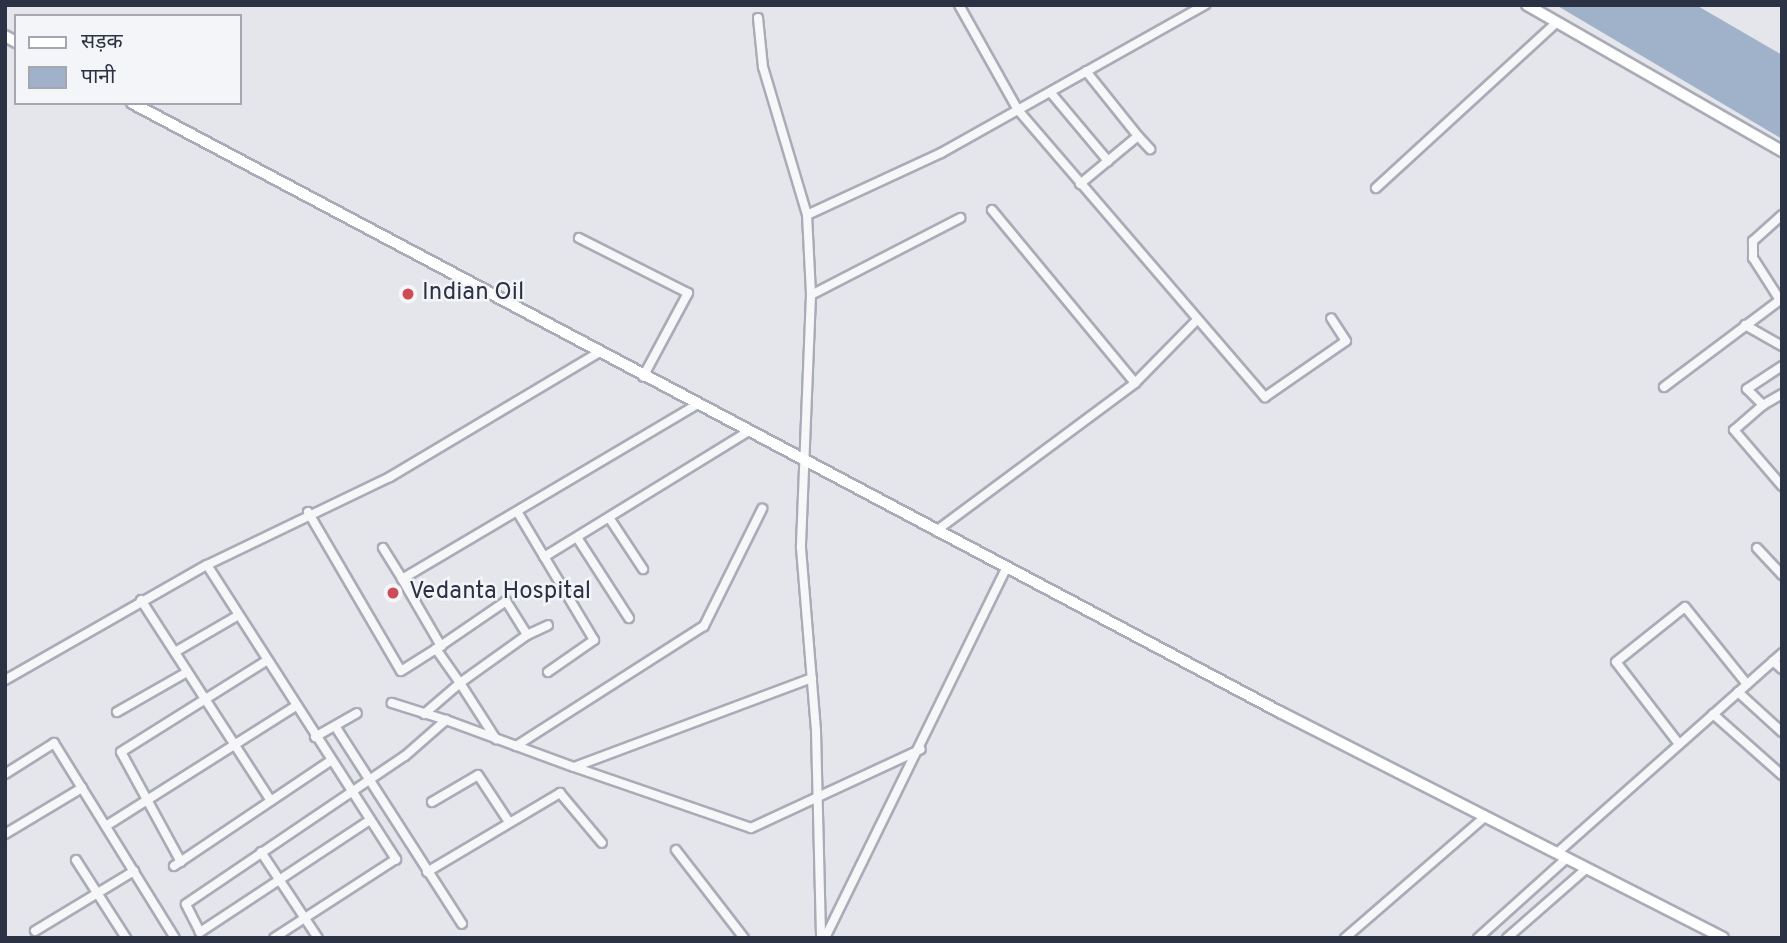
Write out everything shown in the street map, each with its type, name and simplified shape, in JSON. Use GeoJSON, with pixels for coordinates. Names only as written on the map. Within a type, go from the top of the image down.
{"type":"FeatureCollection","features":[{"type":"Feature","properties":{"kind":"main road"},"geometry":{"type":"LineString","coordinates":[[1527,5],[1782,151]]}},
{"type":"Feature","properties":{"kind":"main road"},"geometry":{"type":"LineString","coordinates":[[136,105],[1006,568],[1723,938]]}},
{"type":"Feature","properties":{"kind":"street"},"geometry":{"type":"LineString","coordinates":[[958,5],[1018,110],[1195,322],[1265,397],[1346,341],[1331,318]]}},
{"type":"Feature","properties":{"kind":"street"},"geometry":{"type":"LineString","coordinates":[[807,215],[1051,93],[1205,5]]}},
{"type":"Feature","properties":{"kind":"street"},"geometry":{"type":"LineString","coordinates":[[758,18],[763,67],[807,215],[811,295],[801,460],[823,938]]}},
{"type":"Feature","properties":{"kind":"street"},"geometry":{"type":"LineString","coordinates":[[1376,188],[1557,22]]}},
{"type":"Feature","properties":{"kind":"street"},"geometry":{"type":"LineString","coordinates":[[1086,71],[1150,149]]}},
{"type":"Feature","properties":{"kind":"street"},"geometry":{"type":"LineString","coordinates":[[1051,93],[1108,161]]}},
{"type":"Feature","properties":{"kind":"street"},"geometry":{"type":"LineString","coordinates":[[1080,184],[1138,136]]}},
{"type":"Feature","properties":{"kind":"street"},"geometry":{"type":"LineString","coordinates":[[992,210],[1135,383]]}},
{"type":"Feature","properties":{"kind":"street"},"geometry":{"type":"LineString","coordinates":[[1664,387],[1781,300],[1753,258],[1753,241],[1782,215]]}},
{"type":"Feature","properties":{"kind":"street"},"geometry":{"type":"LineString","coordinates":[[811,295],[960,218]]}},
{"type":"Feature","properties":{"kind":"street"},"geometry":{"type":"LineString","coordinates":[[579,238],[688,293],[643,377]]}},
{"type":"Feature","properties":{"kind":"street"},"geometry":{"type":"LineString","coordinates":[[936,531],[1135,383],[1195,322]]}},
{"type":"Feature","properties":{"kind":"street"},"geometry":{"type":"LineString","coordinates":[[1745,325],[1782,346]]}},
{"type":"Feature","properties":{"kind":"street"},"geometry":{"type":"LineString","coordinates":[[5,680],[141,600],[207,565],[308,512],[390,477],[598,353]]}},
{"type":"Feature","properties":{"kind":"street"},"geometry":{"type":"LineString","coordinates":[[1763,405],[1747,389],[1782,366]]}},
{"type":"Feature","properties":{"kind":"street"},"geometry":{"type":"LineString","coordinates":[[1782,394],[1763,405],[1734,430],[1782,486]]}},
{"type":"Feature","properties":{"kind":"street"},"geometry":{"type":"LineString","coordinates":[[402,579],[518,513],[696,404]]}},
{"type":"Feature","properties":{"kind":"street"},"geometry":{"type":"LineString","coordinates":[[544,557],[578,539],[747,432]]}},
{"type":"Feature","properties":{"kind":"street"},"geometry":{"type":"LineString","coordinates":[[516,746],[704,626],[762,509]]}},
{"type":"Feature","properties":{"kind":"street"},"geometry":{"type":"LineString","coordinates":[[308,512],[401,671],[506,601],[527,635]]}},
{"type":"Feature","properties":{"kind":"street"},"geometry":{"type":"LineString","coordinates":[[518,513],[594,640],[548,672]]}},
{"type":"Feature","properties":{"kind":"street"},"geometry":{"type":"LineString","coordinates":[[610,519],[643,569]]}},
{"type":"Feature","properties":{"kind":"street"},"geometry":{"type":"LineString","coordinates":[[578,539],[629,618]]}},
{"type":"Feature","properties":{"kind":"street"},"geometry":{"type":"LineString","coordinates":[[383,548],[438,648],[496,738]]}},
{"type":"Feature","properties":{"kind":"street"},"geometry":{"type":"LineString","coordinates":[[1757,548],[1782,575]]}},
{"type":"Feature","properties":{"kind":"street"},"geometry":{"type":"LineString","coordinates":[[207,565],[294,707],[396,859],[274,938]]}},
{"type":"Feature","properties":{"kind":"street"},"geometry":{"type":"LineString","coordinates":[[823,938],[921,749],[1006,568]]}},
{"type":"Feature","properties":{"kind":"street"},"geometry":{"type":"LineString","coordinates":[[141,600],[271,801]]}},
{"type":"Feature","properties":{"kind":"street"},"geometry":{"type":"LineString","coordinates":[[1679,744],[1616,662],[1685,607],[1747,684]]}},
{"type":"Feature","properties":{"kind":"street"},"geometry":{"type":"LineString","coordinates":[[175,652],[237,615]]}},
{"type":"Feature","properties":{"kind":"street"},"geometry":{"type":"LineString","coordinates":[[424,714],[460,683],[527,635],[548,625]]}},
{"type":"Feature","properties":{"kind":"street"},"geometry":{"type":"LineString","coordinates":[[1478,938],[1679,744],[1782,653]]}},
{"type":"Feature","properties":{"kind":"street"},"geometry":{"type":"LineString","coordinates":[[1773,660],[1782,669]]}},
{"type":"Feature","properties":{"kind":"street"},"geometry":{"type":"LineString","coordinates":[[266,661],[121,752],[178,864],[330,761]]}},
{"type":"Feature","properties":{"kind":"street"},"geometry":{"type":"LineString","coordinates":[[117,712],[187,672]]}},
{"type":"Feature","properties":{"kind":"street"},"geometry":{"type":"LineString","coordinates":[[574,767],[812,678]]}},
{"type":"Feature","properties":{"kind":"street"},"geometry":{"type":"LineString","coordinates":[[1738,692],[1782,732]]}},
{"type":"Feature","properties":{"kind":"street"},"geometry":{"type":"LineString","coordinates":[[392,703],[751,828],[921,749]]}},
{"type":"Feature","properties":{"kind":"street"},"geometry":{"type":"LineString","coordinates":[[106,826],[294,707]]}},
{"type":"Feature","properties":{"kind":"street"},"geometry":{"type":"LineString","coordinates":[[315,737],[357,713]]}},
{"type":"Feature","properties":{"kind":"street"},"geometry":{"type":"LineString","coordinates":[[1713,714],[1782,775]]}},
{"type":"Feature","properties":{"kind":"street"},"geometry":{"type":"LineString","coordinates":[[370,820],[200,932],[186,904],[370,779],[446,720]]}},
{"type":"Feature","properties":{"kind":"street"},"geometry":{"type":"LineString","coordinates":[[335,726],[462,924]]}},
{"type":"Feature","properties":{"kind":"street"},"geometry":{"type":"LineString","coordinates":[[5,774],[54,743],[175,938]]}},
{"type":"Feature","properties":{"kind":"street"},"geometry":{"type":"LineString","coordinates":[[432,802],[478,775],[509,822]]}},
{"type":"Feature","properties":{"kind":"street"},"geometry":{"type":"LineString","coordinates":[[5,834],[82,788]]}},
{"type":"Feature","properties":{"kind":"street"},"geometry":{"type":"LineString","coordinates":[[427,872],[559,793],[602,844]]}},
{"type":"Feature","properties":{"kind":"street"},"geometry":{"type":"LineString","coordinates":[[1345,938],[1486,817]]}},
{"type":"Feature","properties":{"kind":"street"},"geometry":{"type":"LineString","coordinates":[[676,850],[744,938]]}},
{"type":"Feature","properties":{"kind":"street"},"geometry":{"type":"LineString","coordinates":[[261,852],[318,938]]}},
{"type":"Feature","properties":{"kind":"street"},"geometry":{"type":"LineString","coordinates":[[76,860],[126,938]]}},
{"type":"Feature","properties":{"kind":"street"},"geometry":{"type":"LineString","coordinates":[[1507,938],[1587,869]]}},
{"type":"Feature","properties":{"kind":"street"},"geometry":{"type":"LineString","coordinates":[[35,931],[134,871]]}},
{"type":"Feature","properties":{"kind":"water"},"geometry":{"type":"Polygon","coordinates":[[[1556,5],[1696,5],[1782,55],[1782,139],[1556,5]]]}},
{"type":"Feature","properties":{"kind":"place","name":"Indian Oil"},"geometry":{"type":"Point","coordinates":[408,294]}},
{"type":"Feature","properties":{"kind":"place","name":"Vedanta Hospital"},"geometry":{"type":"Point","coordinates":[393,593]}}]}
